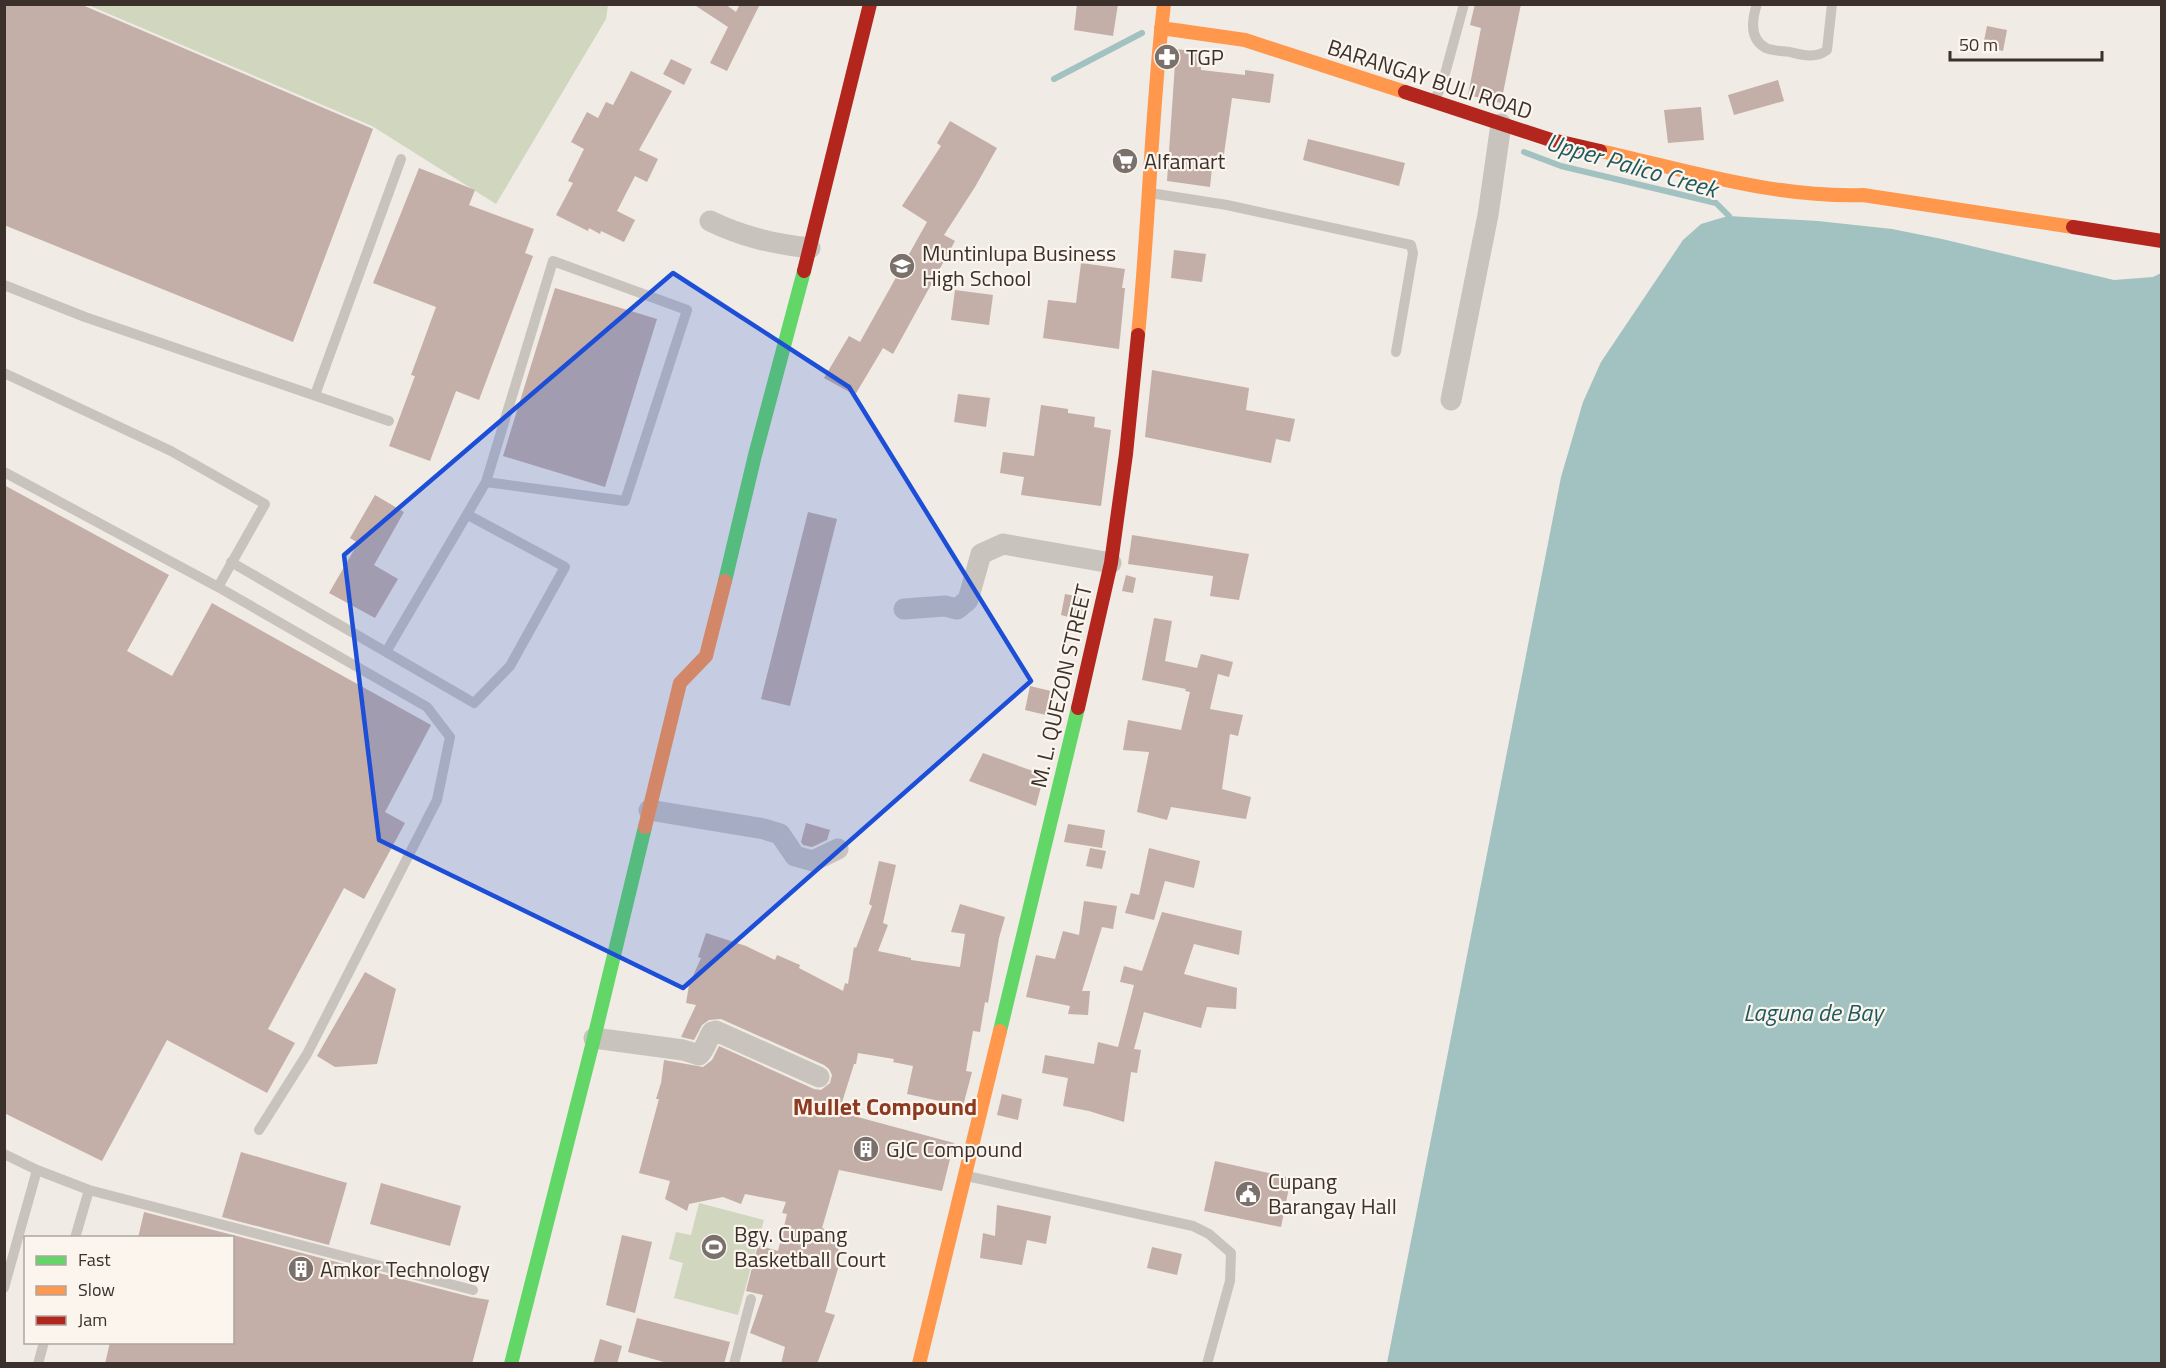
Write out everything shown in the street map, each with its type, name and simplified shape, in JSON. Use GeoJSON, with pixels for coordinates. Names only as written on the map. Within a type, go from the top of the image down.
{"type":"FeatureCollection","features":[{"type":"Feature","properties":{"kind":"street"},"geometry":{"type":"LineString","coordinates":[[511,1364],[594,1038],[680,683],[684,675],[701,664],[706,656],[870,4]]}},
{"type":"Feature","properties":{"kind":"street","name":"M. L. QUEZON STREET"},"geometry":{"type":"LineString","coordinates":[[919,1364],[963,1175],[1044,852],[1111,564],[1125,463],[1150,193],[1156,73],[1164,4]]}},
{"type":"Feature","properties":{"kind":"street","name":"BARANGAY BULI ROAD"},"geometry":{"type":"LineString","coordinates":[[1161,28],[1245,40],[1548,139],[1754,186],[1838,196],[1863,195],[2162,241]]}},
{"type":"Feature","properties":{"kind":"street"},"geometry":{"type":"LineString","coordinates":[[1451,400],[1488,214],[1501,124]]}},
{"type":"Feature","properties":{"kind":"street"},"geometry":{"type":"LineString","coordinates":[[710,221],[749,238],[774,244],[810,248]]}},
{"type":"Feature","properties":{"kind":"street"},"geometry":{"type":"LineString","coordinates":[[904,609],[945,606],[957,609],[968,600],[981,554],[1003,544],[1111,564]]}},
{"type":"Feature","properties":{"kind":"street"},"geometry":{"type":"LineString","coordinates":[[649,810],[780,834],[795,856],[813,861],[838,849]]}},
{"type":"Feature","properties":{"kind":"street"},"geometry":{"type":"LineString","coordinates":[[594,1038],[683,1050],[699,1055],[703,1052],[712,1032],[716,1031],[819,1077]]}},
{"type":"Feature","properties":{"kind":"lane"},"geometry":{"type":"LineString","coordinates":[[1434,102],[1442,85],[1464,4]]}},
{"type":"Feature","properties":{"kind":"lane"},"geometry":{"type":"LineString","coordinates":[[1757,4],[1752,19],[1754,36],[1765,48],[1811,56],[1822,54],[1827,50],[1832,4]]}},
{"type":"Feature","properties":{"kind":"lane"},"geometry":{"type":"LineString","coordinates":[[315,395],[401,159]]}},
{"type":"Feature","properties":{"kind":"lane"},"geometry":{"type":"LineString","coordinates":[[1150,193],[1227,205],[1411,245],[1413,253],[1396,352]]}},
{"type":"Feature","properties":{"kind":"lane"},"geometry":{"type":"LineString","coordinates":[[386,652],[486,482],[553,261],[687,310],[625,501],[486,482]]}},
{"type":"Feature","properties":{"kind":"lane"},"geometry":{"type":"LineString","coordinates":[[4,285],[85,317],[389,421]]}},
{"type":"Feature","properties":{"kind":"lane"},"geometry":{"type":"LineString","coordinates":[[4,373],[171,451],[265,504],[218,587]]}},
{"type":"Feature","properties":{"kind":"lane"},"geometry":{"type":"LineString","coordinates":[[4,472],[218,587],[427,707],[450,737],[437,800],[307,1054],[259,1130]]}},
{"type":"Feature","properties":{"kind":"lane"},"geometry":{"type":"LineString","coordinates":[[231,562],[474,703],[510,666],[565,567],[468,515]]}},
{"type":"Feature","properties":{"kind":"lane"},"geometry":{"type":"LineString","coordinates":[[4,1154],[36,1170],[88,1190],[473,1290]]}},
{"type":"Feature","properties":{"kind":"lane"},"geometry":{"type":"LineString","coordinates":[[4,1288],[36,1170]]}},
{"type":"Feature","properties":{"kind":"lane"},"geometry":{"type":"LineString","coordinates":[[963,1175],[1159,1217],[1193,1226],[1209,1234],[1231,1253],[1230,1281],[1206,1364]]}},
{"type":"Feature","properties":{"kind":"lane"},"geometry":{"type":"LineString","coordinates":[[76,1236],[88,1190]]}},
{"type":"Feature","properties":{"kind":"lane"},"geometry":{"type":"LineString","coordinates":[[734,1364],[751,1299]]}},
{"type":"Feature","properties":{"kind":"lane"},"geometry":{"type":"LineString","coordinates":[[38,1364],[43,1344]]}},
{"type":"Feature","properties":{"kind":"highlighted area"},"geometry":{"type":"Polygon","coordinates":[[[673,273],[849,387],[1031,681],[683,988],[379,840],[344,555],[673,273]]]}},
{"type":"Feature","properties":{"kind":"green space"},"geometry":{"type":"Polygon","coordinates":[[[88,5],[608,5],[606,19],[496,204],[372,126],[88,5]]]}},
{"type":"Feature","properties":{"kind":"green space","name":"Bgy. Cupang Basketball Court"},"geometry":{"type":"Polygon","coordinates":[[[699,1203],[764,1220],[738,1315],[674,1298],[683,1263],[669,1259],[676,1232],[691,1235],[699,1203]]]}},
{"type":"Feature","properties":{"kind":"water","name":"Laguna de Bay"},"geometry":{"type":"Polygon","coordinates":[[[1728,216],[1818,221],[1892,229],[2114,280],[2153,277],[2161,273],[2161,1363],[1387,1363],[1561,477],[1583,402],[1601,362],[1683,240],[1701,224],[1728,216]]]}},
{"type":"Feature","properties":{"kind":"building"},"geometry":{"type":"Polygon","coordinates":[[[4,4],[80,4],[373,129],[293,342],[4,225],[4,4]]]}},
{"type":"Feature","properties":{"kind":"building"},"geometry":{"type":"Polygon","coordinates":[[[693,4],[725,4],[736,12],[740,4],[760,4],[727,71],[710,63],[728,27],[693,4]]]}},
{"type":"Feature","properties":{"kind":"building"},"geometry":{"type":"Polygon","coordinates":[[[1077,4],[1118,4],[1113,36],[1074,30],[1077,4]]]}},
{"type":"Feature","properties":{"kind":"building"},"geometry":{"type":"Polygon","coordinates":[[[1475,4],[1521,4],[1501,103],[1468,95],[1481,28],[1470,25],[1475,4]]]}},
{"type":"Feature","properties":{"kind":"building"},"geometry":{"type":"Polygon","coordinates":[[[1987,26],[2007,30],[2003,51],[1983,46],[1987,26]]]}},
{"type":"Feature","properties":{"kind":"building"},"geometry":{"type":"Polygon","coordinates":[[[1176,49],[1199,52],[1197,67],[1201,67],[1201,70],[1245,75],[1245,70],[1274,74],[1270,103],[1232,98],[1223,161],[1213,159],[1210,187],[1167,181],[1176,49]]]}},
{"type":"Feature","properties":{"kind":"building"},"geometry":{"type":"Polygon","coordinates":[[[671,59],[692,69],[684,85],[663,74],[671,59]]]}},
{"type":"Feature","properties":{"kind":"building"},"geometry":{"type":"Polygon","coordinates":[[[631,71],[672,91],[639,150],[658,159],[647,182],[635,176],[617,211],[635,220],[624,242],[601,231],[600,234],[589,228],[588,231],[556,215],[573,183],[568,181],[584,149],[571,142],[587,112],[598,118],[606,102],[613,105],[631,71]]]}},
{"type":"Feature","properties":{"kind":"building"},"geometry":{"type":"Polygon","coordinates":[[[1778,80],[1784,101],[1734,115],[1728,95],[1778,80]]]}},
{"type":"Feature","properties":{"kind":"building"},"geometry":{"type":"Polygon","coordinates":[[[1701,107],[1704,140],[1668,143],[1664,110],[1701,107]]]}},
{"type":"Feature","properties":{"kind":"building"},"geometry":{"type":"Polygon","coordinates":[[[950,121],[997,148],[944,235],[955,241],[893,354],[883,348],[855,395],[824,378],[849,336],[860,342],[927,222],[902,206],[941,146],[937,143],[950,121]]]}},
{"type":"Feature","properties":{"kind":"building"},"geometry":{"type":"Polygon","coordinates":[[[1308,139],[1405,163],[1399,186],[1303,160],[1308,139]]]}},
{"type":"Feature","properties":{"kind":"building"},"geometry":{"type":"Polygon","coordinates":[[[419,168],[475,190],[469,205],[534,229],[525,253],[533,256],[479,400],[456,391],[430,461],[389,446],[415,376],[411,375],[436,307],[373,283],[419,168]]]}},
{"type":"Feature","properties":{"kind":"building"},"geometry":{"type":"Polygon","coordinates":[[[1174,250],[1206,254],[1202,282],[1171,278],[1174,250]]]}},
{"type":"Feature","properties":{"kind":"building"},"geometry":{"type":"Polygon","coordinates":[[[1081,263],[1125,269],[1119,349],[1043,338],[1048,300],[1076,303],[1081,263]]]}},
{"type":"Feature","properties":{"kind":"building"},"geometry":{"type":"Polygon","coordinates":[[[555,288],[657,319],[605,487],[503,456],[555,288]]]}},
{"type":"Feature","properties":{"kind":"building"},"geometry":{"type":"Polygon","coordinates":[[[955,290],[993,295],[989,325],[951,320],[955,290]]]}},
{"type":"Feature","properties":{"kind":"building"},"geometry":{"type":"Polygon","coordinates":[[[1152,370],[1249,388],[1246,410],[1295,419],[1290,442],[1276,439],[1271,463],[1145,437],[1152,370]]]}},
{"type":"Feature","properties":{"kind":"building"},"geometry":{"type":"Polygon","coordinates":[[[958,394],[990,398],[986,427],[954,422],[958,394]]]}},
{"type":"Feature","properties":{"kind":"building"},"geometry":{"type":"Polygon","coordinates":[[[1041,405],[1068,409],[1068,413],[1095,417],[1094,427],[1111,430],[1101,506],[1021,495],[1024,477],[1000,473],[1003,452],[1034,456],[1041,405]]]}},
{"type":"Feature","properties":{"kind":"building"},"geometry":{"type":"Polygon","coordinates":[[[4,485],[169,575],[127,651],[172,676],[212,603],[431,725],[385,812],[405,823],[364,899],[344,888],[268,1029],[295,1043],[267,1093],[167,1040],[102,1161],[4,1113],[4,485]]]}},
{"type":"Feature","properties":{"kind":"building"},"geometry":{"type":"Polygon","coordinates":[[[375,495],[404,512],[374,565],[398,579],[375,618],[329,593],[358,543],[350,538],[375,495]]]}},
{"type":"Feature","properties":{"kind":"building"},"geometry":{"type":"Polygon","coordinates":[[[808,512],[837,519],[790,706],[761,699],[808,512]]]}},
{"type":"Feature","properties":{"kind":"building"},"geometry":{"type":"Polygon","coordinates":[[[1132,535],[1249,554],[1239,600],[1210,596],[1213,576],[1128,564],[1132,535]]]}},
{"type":"Feature","properties":{"kind":"building"},"geometry":{"type":"Polygon","coordinates":[[[1126,575],[1136,578],[1133,593],[1122,591],[1126,575]]]}},
{"type":"Feature","properties":{"kind":"building"},"geometry":{"type":"Polygon","coordinates":[[[1065,594],[1085,598],[1080,620],[1061,615],[1065,594]]]}},
{"type":"Feature","properties":{"kind":"building"},"geometry":{"type":"Polygon","coordinates":[[[1154,618],[1172,621],[1165,661],[1197,668],[1201,654],[1233,662],[1229,677],[1218,674],[1210,709],[1243,715],[1238,736],[1230,734],[1222,789],[1251,797],[1246,819],[1171,807],[1167,820],[1137,812],[1149,752],[1123,750],[1128,720],[1181,730],[1190,692],[1185,691],[1186,689],[1142,680],[1154,618]]]}},
{"type":"Feature","properties":{"kind":"building"},"geometry":{"type":"Polygon","coordinates":[[[1030,686],[1055,692],[1050,716],[1025,710],[1030,686]]]}},
{"type":"Feature","properties":{"kind":"building"},"geometry":{"type":"Polygon","coordinates":[[[983,753],[1044,775],[1036,806],[969,781],[983,753]]]}},
{"type":"Feature","properties":{"kind":"building"},"geometry":{"type":"Polygon","coordinates":[[[806,823],[830,830],[827,840],[812,847],[803,845],[801,842],[806,823]]]}},
{"type":"Feature","properties":{"kind":"building"},"geometry":{"type":"Polygon","coordinates":[[[1068,824],[1105,830],[1102,848],[1064,842],[1068,824]]]}},
{"type":"Feature","properties":{"kind":"building"},"geometry":{"type":"Polygon","coordinates":[[[1090,848],[1106,851],[1102,869],[1086,866],[1090,848]]]}},
{"type":"Feature","properties":{"kind":"building"},"geometry":{"type":"Polygon","coordinates":[[[1149,848],[1200,861],[1194,888],[1165,881],[1154,920],[1125,913],[1131,893],[1139,895],[1149,848]]]}},
{"type":"Feature","properties":{"kind":"building"},"geometry":{"type":"Polygon","coordinates":[[[879,861],[896,865],[883,923],[888,925],[878,951],[911,958],[911,960],[960,967],[965,934],[951,932],[960,904],[1005,917],[980,1032],[973,1031],[966,1071],[972,1072],[963,1106],[907,1094],[913,1066],[893,1062],[894,1059],[858,1053],[839,1112],[954,1143],[942,1191],[839,1170],[822,1228],[843,1235],[835,1261],[840,1262],[825,1312],[835,1315],[817,1364],[781,1364],[785,1347],[750,1333],[763,1295],[746,1291],[758,1245],[778,1251],[787,1214],[782,1213],[786,1202],[745,1194],[741,1204],[723,1197],[689,1204],[687,1211],[665,1199],[670,1181],[639,1173],[659,1099],[656,1099],[664,1060],[703,1067],[712,1060],[719,1046],[814,1089],[821,1090],[830,1083],[832,1075],[824,1065],[721,1019],[709,1020],[702,1025],[694,1040],[681,1037],[696,1005],[686,1003],[689,985],[701,958],[698,957],[706,933],[746,946],[775,960],[777,955],[800,965],[799,968],[843,991],[845,983],[848,984],[854,947],[856,948],[872,906],[869,904],[879,861]]]}},
{"type":"Feature","properties":{"kind":"building"},"geometry":{"type":"Polygon","coordinates":[[[1084,901],[1117,906],[1113,929],[1102,927],[1082,991],[1090,991],[1088,1015],[1068,1014],[1070,1006],[1026,997],[1036,955],[1055,959],[1063,931],[1079,935],[1084,901]]]}},
{"type":"Feature","properties":{"kind":"building"},"geometry":{"type":"Polygon","coordinates":[[[1162,912],[1242,931],[1239,955],[1194,944],[1184,974],[1237,988],[1236,1009],[1207,1007],[1201,1028],[1144,1012],[1134,1049],[1141,1050],[1137,1073],[1131,1072],[1124,1122],[1063,1106],[1068,1078],[1042,1073],[1045,1055],[1094,1064],[1098,1042],[1118,1047],[1134,985],[1120,982],[1124,966],[1142,971],[1162,912]]]}},
{"type":"Feature","properties":{"kind":"building"},"geometry":{"type":"Polygon","coordinates":[[[365,972],[396,989],[377,1064],[335,1067],[317,1056],[365,972]]]}},
{"type":"Feature","properties":{"kind":"building"},"geometry":{"type":"Polygon","coordinates":[[[1002,1094],[1022,1099],[1018,1120],[997,1115],[1002,1094]]]}},
{"type":"Feature","properties":{"kind":"building"},"geometry":{"type":"Polygon","coordinates":[[[241,1152],[347,1183],[329,1245],[222,1217],[241,1152]]]}},
{"type":"Feature","properties":{"kind":"building","name":"Cupang Barangay Hall"},"geometry":{"type":"Polygon","coordinates":[[[1215,1161],[1291,1178],[1281,1227],[1204,1211],[1215,1161]]]}},
{"type":"Feature","properties":{"kind":"building"},"geometry":{"type":"Polygon","coordinates":[[[381,1183],[461,1206],[450,1246],[370,1224],[381,1183]]]}},
{"type":"Feature","properties":{"kind":"building"},"geometry":{"type":"Polygon","coordinates":[[[997,1205],[1051,1216],[1046,1244],[1027,1240],[1022,1265],[980,1258],[983,1233],[995,1236],[997,1205]]]}},
{"type":"Feature","properties":{"kind":"building","name":"Amkor Technology"},"geometry":{"type":"Polygon","coordinates":[[[144,1212],[489,1300],[472,1364],[105,1364],[110,1344],[234,1344],[234,1236],[138,1236],[144,1212]]]}},
{"type":"Feature","properties":{"kind":"building"},"geometry":{"type":"Polygon","coordinates":[[[622,1235],[652,1242],[635,1313],[606,1305],[622,1235]]]}},
{"type":"Feature","properties":{"kind":"building"},"geometry":{"type":"Polygon","coordinates":[[[1152,1247],[1182,1254],[1177,1275],[1147,1268],[1152,1247]]]}},
{"type":"Feature","properties":{"kind":"building"},"geometry":{"type":"Polygon","coordinates":[[[637,1318],[730,1342],[724,1364],[671,1364],[628,1352],[637,1318]]]}},
{"type":"Feature","properties":{"kind":"building"},"geometry":{"type":"Polygon","coordinates":[[[600,1339],[622,1346],[617,1364],[593,1364],[600,1339]]]}},
{"type":"Feature","properties":{"kind":"waterway","name":"Upper Palico Creek"},"geometry":{"type":"LineString","coordinates":[[1054,79],[1142,33]]}},
{"type":"Feature","properties":{"kind":"waterway","name":"Upper Palico Creek"},"geometry":{"type":"LineString","coordinates":[[1524,152],[1561,166],[1716,203],[1729,216]]}},
{"type":"Feature","properties":{"kind":"traffic: fast"},"geometry":{"type":"LineString","coordinates":[[725,581],[755,455],[804,271]]}},
{"type":"Feature","properties":{"kind":"traffic: fast"},"geometry":{"type":"LineString","coordinates":[[1000,1031],[1078,708]]}},
{"type":"Feature","properties":{"kind":"traffic: fast"},"geometry":{"type":"LineString","coordinates":[[511,1364],[645,827]]}},
{"type":"Feature","properties":{"kind":"traffic: slow"},"geometry":{"type":"LineString","coordinates":[[1138,335],[1164,4]]}},
{"type":"Feature","properties":{"kind":"traffic: slow"},"geometry":{"type":"LineString","coordinates":[[1161,28],[1245,40],[1405,92]]}},
{"type":"Feature","properties":{"kind":"traffic: slow"},"geometry":{"type":"LineString","coordinates":[[1600,151],[1763,187],[1830,195],[1863,195],[2073,227]]}},
{"type":"Feature","properties":{"kind":"traffic: slow"},"geometry":{"type":"LineString","coordinates":[[645,827],[680,683],[706,656],[725,581]]}},
{"type":"Feature","properties":{"kind":"traffic: slow"},"geometry":{"type":"LineString","coordinates":[[919,1364],[1000,1031]]}},
{"type":"Feature","properties":{"kind":"traffic: jam"},"geometry":{"type":"LineString","coordinates":[[804,271],[870,4]]}},
{"type":"Feature","properties":{"kind":"traffic: jam"},"geometry":{"type":"LineString","coordinates":[[1405,92],[1548,139],[1600,151]]}},
{"type":"Feature","properties":{"kind":"traffic: jam"},"geometry":{"type":"LineString","coordinates":[[2073,227],[2162,241]]}},
{"type":"Feature","properties":{"kind":"traffic: jam"},"geometry":{"type":"LineString","coordinates":[[1078,708],[1111,563],[1126,454],[1138,335]]}},
{"type":"Feature","properties":{"kind":"place","name":"TGP"},"geometry":{"type":"Point","coordinates":[1167,57]}},
{"type":"Feature","properties":{"kind":"place","name":"Alfamart"},"geometry":{"type":"Point","coordinates":[1125,161]}},
{"type":"Feature","properties":{"kind":"place","name":"Muntinlupa Business High School"},"geometry":{"type":"Point","coordinates":[902,266]}},
{"type":"Feature","properties":{"kind":"place","name":"GJC Compound"},"geometry":{"type":"Point","coordinates":[866,1149]}},
{"type":"Feature","properties":{"kind":"place","name":"Cupang Barangay Hall"},"geometry":{"type":"Point","coordinates":[1248,1194]}},
{"type":"Feature","properties":{"kind":"place","name":"Bgy. Cupang Basketball Court"},"geometry":{"type":"Point","coordinates":[714,1247]}},
{"type":"Feature","properties":{"kind":"place","name":"Amkor Technology"},"geometry":{"type":"Point","coordinates":[301,1269]}},
{"type":"Feature","properties":{"kind":"district","name":"Mullet Compound"},"geometry":{"type":"Point","coordinates":[885,1106]}}]}
